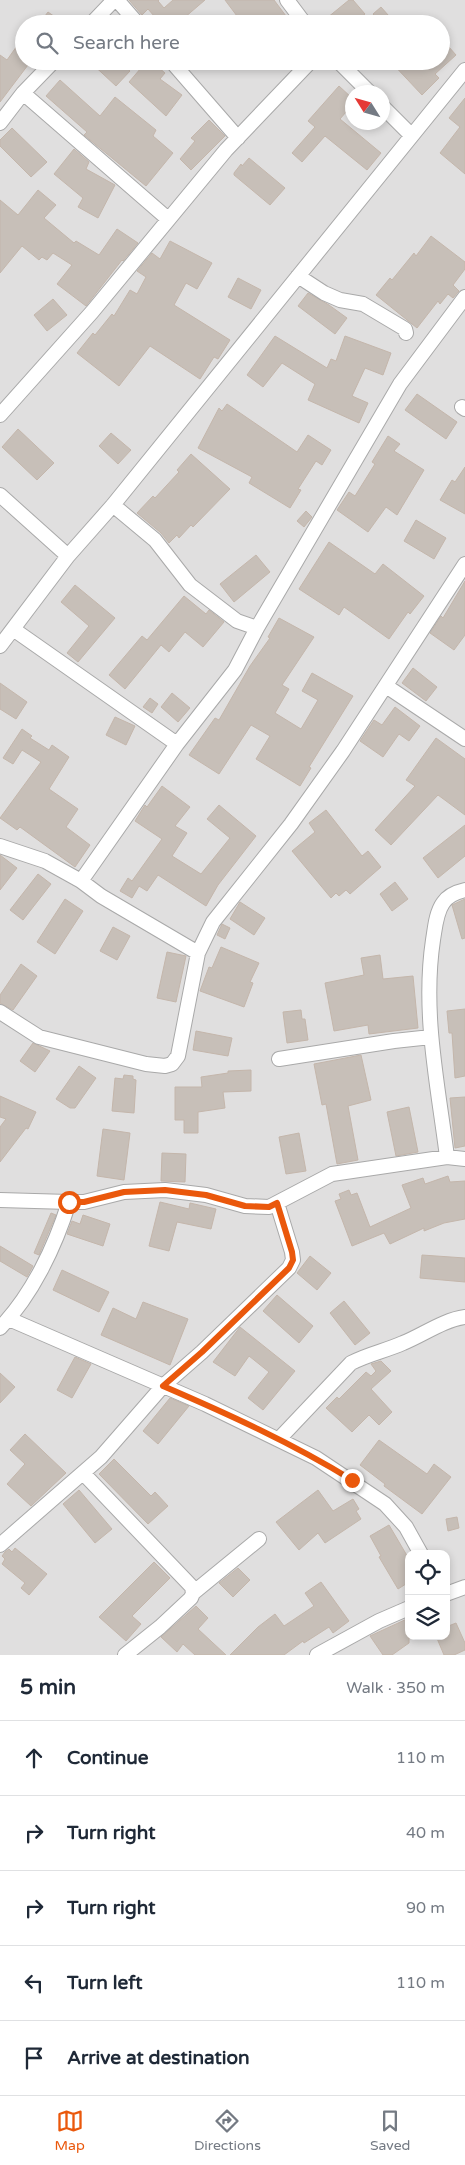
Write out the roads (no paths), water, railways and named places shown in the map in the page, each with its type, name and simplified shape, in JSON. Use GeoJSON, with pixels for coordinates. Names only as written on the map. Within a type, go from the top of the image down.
{"type":"FeatureCollection","features":[{"type":"Feature","properties":{"kind":"street"},"geometry":{"type":"LineString","coordinates":[[100,15],[116,0],[130,15]]}},
{"type":"Feature","properties":{"kind":"street"},"geometry":{"type":"LineString","coordinates":[[287,0],[298,15]]}},
{"type":"Feature","properties":{"kind":"street"},"geometry":{"type":"LineString","coordinates":[[0,123],[23,93],[45,70]]}},
{"type":"Feature","properties":{"kind":"street"},"geometry":{"type":"LineString","coordinates":[[179,70],[238,138]]}},
{"type":"Feature","properties":{"kind":"street"},"geometry":{"type":"LineString","coordinates":[[0,415],[92,312],[168,219],[238,138],[302,70]]}},
{"type":"Feature","properties":{"kind":"street"},"geometry":{"type":"LineString","coordinates":[[347,70],[362,85]]}},
{"type":"Feature","properties":{"kind":"street"},"geometry":{"type":"LineString","coordinates":[[0,646],[68,556],[113,505],[465,70]]}},
{"type":"Feature","properties":{"kind":"street"},"geometry":{"type":"LineString","coordinates":[[23,93],[168,219]]}},
{"type":"Feature","properties":{"kind":"street"},"geometry":{"type":"LineString","coordinates":[[390,114],[411,135]]}},
{"type":"Feature","properties":{"kind":"street"},"geometry":{"type":"LineString","coordinates":[[298,276],[324,294],[340,300],[364,304],[375,309],[405,329],[406,333]]}},
{"type":"Feature","properties":{"kind":"street"},"geometry":{"type":"LineString","coordinates":[[81,881],[177,744],[235,670],[257,628],[400,384],[465,297]]}},
{"type":"Feature","properties":{"kind":"street"},"geometry":{"type":"LineString","coordinates":[[0,495],[68,556]]}},
{"type":"Feature","properties":{"kind":"street"},"geometry":{"type":"LineString","coordinates":[[113,505],[155,540],[190,585],[238,621],[257,628]]}},
{"type":"Feature","properties":{"kind":"street"},"geometry":{"type":"LineString","coordinates":[[0,1012],[39,1037],[146,1064],[165,1066],[172,1064],[178,1056],[198,953],[213,922],[292,824],[343,751],[463,570]]}},
{"type":"Feature","properties":{"kind":"street"},"geometry":{"type":"LineString","coordinates":[[13,629],[177,744]]}},
{"type":"Feature","properties":{"kind":"street"},"geometry":{"type":"LineString","coordinates":[[386,686],[465,739]]}},
{"type":"Feature","properties":{"kind":"street"},"geometry":{"type":"LineString","coordinates":[[0,846],[44,861],[81,881],[101,896],[198,953]]}},
{"type":"Feature","properties":{"kind":"street"},"geometry":{"type":"LineString","coordinates":[[446,1157],[431,1037],[428,996],[430,965],[436,923],[442,904],[456,892],[465,890]]}},
{"type":"Feature","properties":{"kind":"street"},"geometry":{"type":"LineString","coordinates":[[279,1059],[431,1037]]}},
{"type":"Feature","properties":{"kind":"street"},"geometry":{"type":"LineString","coordinates":[[0,1200],[84,1202],[124,1192],[165,1190],[206,1195],[245,1206],[269,1207],[332,1174],[446,1157],[465,1159]]}},
{"type":"Feature","properties":{"kind":"street"},"geometry":{"type":"LineString","coordinates":[[69,1202],[64,1219],[34,1282],[4,1324],[163,1386],[316,1458],[386,1504],[406,1527],[419,1550]]}},
{"type":"Feature","properties":{"kind":"street"},"geometry":{"type":"LineString","coordinates":[[0,1545],[83,1473],[114,1443],[163,1386],[202,1352],[289,1268],[293,1260],[292,1252],[277,1203]]}},
{"type":"Feature","properties":{"kind":"street"},"geometry":{"type":"LineString","coordinates":[[279,1439],[351,1362],[366,1355],[402,1344],[446,1323],[465,1317]]}},
{"type":"Feature","properties":{"kind":"street"},"geometry":{"type":"LineString","coordinates":[[83,1473],[192,1586],[193,1593]]}},
{"type":"Feature","properties":{"kind":"street"},"geometry":{"type":"LineString","coordinates":[[125,1655],[160,1627],[191,1598],[193,1593],[259,1539]]}},
{"type":"Feature","properties":{"kind":"street"},"geometry":{"type":"LineString","coordinates":[[450,1593],[465,1587]]}},
{"type":"Feature","properties":{"kind":"street"},"geometry":{"type":"LineString","coordinates":[[317,1655],[379,1621],[405,1610]]}}]}
